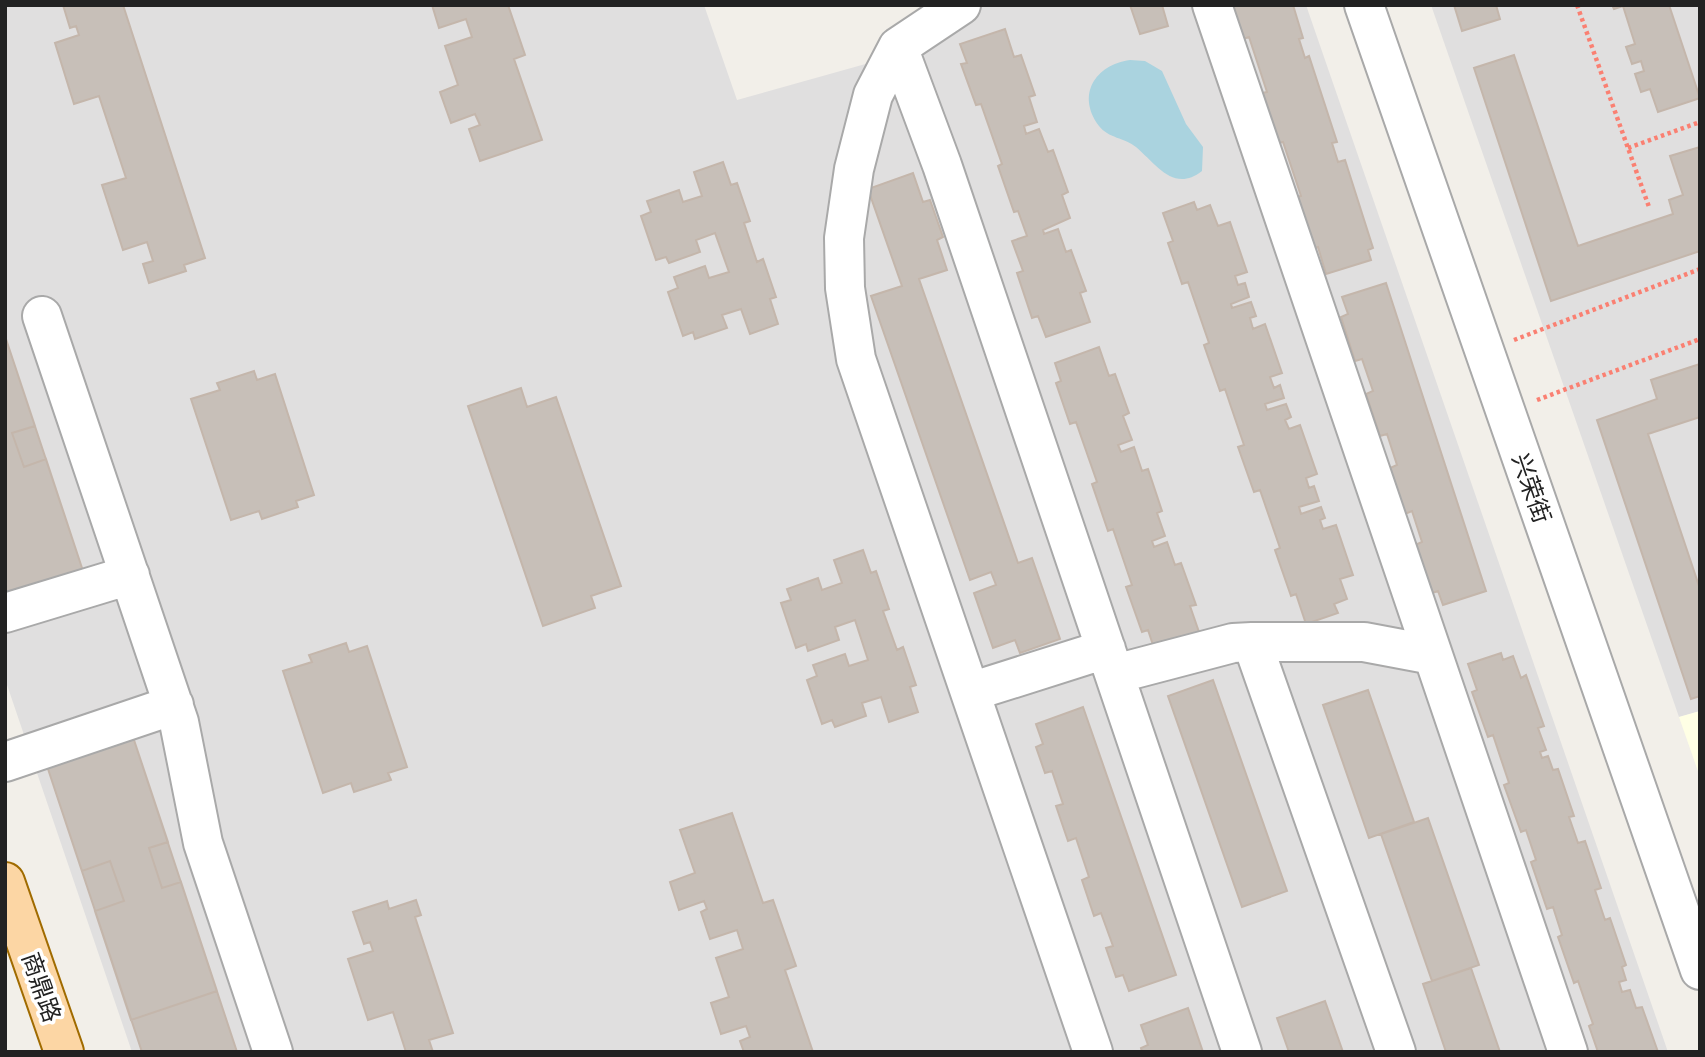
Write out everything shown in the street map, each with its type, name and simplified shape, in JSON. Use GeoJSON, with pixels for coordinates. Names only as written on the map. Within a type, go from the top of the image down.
{"type":"FeatureCollection","features":[{"type":"Feature","properties":{"kind":"main road","name":"商鼎路"},"geometry":{"type":"LineString","coordinates":[[5,882],[64,1052]]}},
{"type":"Feature","properties":{"kind":"street"},"geometry":{"type":"LineString","coordinates":[[961,5],[898,47],[873,95],[854,169],[844,238],[845,288],[856,359],[1093,1052]]}},
{"type":"Feature","properties":{"kind":"street"},"geometry":{"type":"LineString","coordinates":[[1212,5],[1568,1052]]}},
{"type":"Feature","properties":{"kind":"street","name":"兴荣街"},"geometry":{"type":"LineString","coordinates":[[1364,5],[1700,970]]}},
{"type":"Feature","properties":{"kind":"street"},"geometry":{"type":"LineString","coordinates":[[898,47],[942,165],[1242,1052]]}},
{"type":"Feature","properties":{"kind":"street"},"geometry":{"type":"LineString","coordinates":[[42,316],[174,705],[203,843],[273,1052]]}},
{"type":"Feature","properties":{"kind":"street"},"geometry":{"type":"LineString","coordinates":[[5,613],[130,575]]}},
{"type":"Feature","properties":{"kind":"street"},"geometry":{"type":"LineString","coordinates":[[1252,642],[1396,1052]]}},
{"type":"Feature","properties":{"kind":"street"},"geometry":{"type":"LineString","coordinates":[[970,692],[1110,662],[1233,643],[1364,642],[1433,655]]}},
{"type":"Feature","properties":{"kind":"street"},"geometry":{"type":"LineString","coordinates":[[5,762],[174,705]]}},
{"type":"Feature","properties":{"kind":"path"},"geometry":{"type":"LineString","coordinates":[[1577,5],[1649,207]]}},
{"type":"Feature","properties":{"kind":"path"},"geometry":{"type":"LineString","coordinates":[[1628,148],[1700,122]]}},
{"type":"Feature","properties":{"kind":"path"},"geometry":{"type":"LineString","coordinates":[[1485,351],[1700,269]]}},
{"type":"Feature","properties":{"kind":"path"},"geometry":{"type":"LineString","coordinates":[[1505,412],[1700,339]]}},
{"type":"Feature","properties":{"kind":"shaded area"},"geometry":{"type":"Polygon","coordinates":[[[5,5],[704,5],[737,100],[869,63],[928,5],[1306,5],[1668,1052],[132,1052],[5,679],[5,5]]]}},
{"type":"Feature","properties":{"kind":"shaded area"},"geometry":{"type":"Polygon","coordinates":[[[1431,5],[1700,5],[1700,711],[1679,717],[1431,5]]]}},
{"type":"Feature","properties":{"kind":"shaded area"},"geometry":{"type":"Polygon","coordinates":[[[1700,711],[1700,777],[1679,717],[1700,711]]]}},
{"type":"Feature","properties":{"kind":"water"},"geometry":{"type":"Polygon","coordinates":[[[1130,60],[1145,61],[1162,71],[1186,124],[1203,147],[1202,171],[1192,177],[1174,178],[1166,174],[1136,147],[1103,130],[1092,114],[1089,93],[1093,83],[1107,68],[1130,60]]]}},
{"type":"Feature","properties":{"kind":"building"},"geometry":{"type":"Polygon","coordinates":[[[63,5],[123,5],[205,258],[184,265],[186,271],[149,283],[143,264],[153,261],[147,242],[123,250],[102,185],[126,178],[99,96],[74,104],[55,43],[79,35],[76,26],[70,28],[63,5]]]}},
{"type":"Feature","properties":{"kind":"building"},"geometry":{"type":"Polygon","coordinates":[[[432,5],[508,5],[525,55],[514,59],[542,140],[480,161],[469,129],[480,125],[475,114],[451,123],[440,92],[458,85],[445,46],[472,37],[466,19],[439,28],[432,5]]]}},
{"type":"Feature","properties":{"kind":"building"},"geometry":{"type":"Polygon","coordinates":[[[1130,5],[1162,5],[1168,26],[1140,34],[1130,5]]]}},
{"type":"Feature","properties":{"kind":"building"},"geometry":{"type":"Polygon","coordinates":[[[1232,5],[1293,5],[1303,38],[1299,39],[1305,58],[1309,56],[1337,142],[1332,143],[1338,162],[1345,160],[1373,248],[1368,250],[1371,260],[1326,274],[1318,247],[1312,249],[1296,197],[1301,196],[1283,142],[1278,143],[1262,93],[1267,92],[1249,37],[1243,39],[1232,5]]]}},
{"type":"Feature","properties":{"kind":"building"},"geometry":{"type":"Polygon","coordinates":[[[1454,5],[1496,5],[1500,19],[1462,31],[1454,5]]]}},
{"type":"Feature","properties":{"kind":"building"},"geometry":{"type":"Polygon","coordinates":[[[1612,5],[1669,5],[1700,98],[1658,112],[1650,89],[1641,92],[1635,74],[1644,71],[1641,61],[1632,64],[1626,47],[1635,44],[1623,6],[1614,9],[1612,5]]]}},
{"type":"Feature","properties":{"kind":"building"},"geometry":{"type":"Polygon","coordinates":[[[1005,29],[1014,57],[1021,55],[1035,95],[1029,97],[1037,122],[1024,126],[1026,134],[1039,129],[1048,152],[1053,150],[1068,192],[1062,195],[1070,218],[1043,230],[1044,234],[1058,229],[1066,252],[1071,250],[1086,291],[1080,293],[1090,322],[1046,337],[1038,316],[1032,318],[1017,273],[1023,271],[1012,241],[1027,236],[1018,211],[1014,212],[998,166],[1002,164],[981,104],[976,105],[961,64],[967,63],[960,44],[1005,29]]]}},
{"type":"Feature","properties":{"kind":"building"},"geometry":{"type":"Polygon","coordinates":[[[1514,55],[1578,246],[1673,214],[1669,200],[1683,195],[1670,156],[1700,147],[1700,251],[1551,301],[1474,68],[1514,55]]]}},
{"type":"Feature","properties":{"kind":"building"},"geometry":{"type":"Polygon","coordinates":[[[723,162],[731,185],[737,183],[750,221],[744,223],[757,262],[763,259],[776,297],[770,299],[778,324],[750,334],[741,309],[722,315],[727,328],[695,339],[693,332],[683,336],[668,292],[678,288],[674,277],[705,266],[709,278],[729,272],[715,233],[696,240],[700,252],[669,263],[666,257],[656,260],[641,216],[651,212],[647,201],[679,190],[683,202],[702,196],[694,172],[723,162]]]}},
{"type":"Feature","properties":{"kind":"building"},"geometry":{"type":"Polygon","coordinates":[[[913,173],[923,202],[930,200],[943,237],[937,240],[947,270],[919,279],[1018,563],[1032,558],[1060,639],[1020,653],[1015,640],[993,648],[974,593],[996,585],[991,572],[970,580],[871,296],[902,286],[868,189],[913,173]]]}},
{"type":"Feature","properties":{"kind":"building"},"geometry":{"type":"Polygon","coordinates":[[[1194,202],[1197,210],[1210,205],[1218,226],[1230,222],[1247,272],[1235,276],[1238,285],[1245,283],[1249,297],[1231,304],[1232,308],[1251,302],[1256,316],[1250,318],[1253,329],[1265,324],[1282,373],[1270,377],[1274,388],[1280,385],[1284,398],[1265,404],[1267,410],[1286,404],[1291,417],[1285,420],[1289,429],[1300,425],[1317,474],[1306,478],[1309,488],[1314,486],[1319,501],[1299,507],[1301,514],[1321,507],[1325,518],[1320,520],[1323,529],[1336,525],[1353,575],[1340,579],[1347,599],[1334,604],[1338,613],[1306,624],[1296,594],[1291,596],[1275,550],[1280,548],[1260,490],[1254,492],[1238,447],[1244,445],[1225,389],[1220,391],[1204,345],[1209,343],[1188,282],[1182,284],[1168,243],[1173,241],[1163,213],[1194,202]]]}},
{"type":"Feature","properties":{"kind":"building"},"geometry":{"type":"Polygon","coordinates":[[[1386,283],[1486,591],[1443,605],[1438,591],[1432,593],[1415,545],[1422,542],[1412,511],[1405,514],[1390,468],[1397,465],[1387,434],[1380,436],[1366,394],[1373,391],[1362,359],[1355,361],[1341,317],[1348,314],[1342,297],[1386,283]]]}},
{"type":"Feature","properties":{"kind":"building"},"geometry":{"type":"Polygon","coordinates":[[[5,336],[35,426],[12,433],[24,467],[46,459],[84,574],[5,601],[5,336]]]}},
{"type":"Feature","properties":{"kind":"building"},"geometry":{"type":"Polygon","coordinates":[[[5,336],[84,574],[5,601],[5,336]]]}},
{"type":"Feature","properties":{"kind":"building"},"geometry":{"type":"Polygon","coordinates":[[[1099,347],[1109,376],[1115,374],[1129,413],[1123,416],[1132,440],[1118,445],[1121,452],[1134,447],[1142,471],[1148,469],[1162,511],[1157,513],[1165,536],[1152,541],[1154,547],[1167,542],[1175,565],[1181,563],[1196,605],[1190,606],[1200,635],[1155,651],[1148,630],[1142,632],[1126,587],[1132,585],[1113,529],[1108,531],[1092,484],[1097,482],[1076,422],[1070,424],[1056,383],[1061,381],[1055,363],[1099,347]]]}},
{"type":"Feature","properties":{"kind":"building"},"geometry":{"type":"Polygon","coordinates":[[[1700,364],[1700,417],[1648,434],[1700,589],[1700,696],[1691,699],[1597,420],[1657,399],[1651,380],[1700,364]]]}},
{"type":"Feature","properties":{"kind":"building"},"geometry":{"type":"Polygon","coordinates":[[[254,371],[257,380],[275,374],[314,495],[296,501],[298,507],[262,519],[259,511],[231,520],[191,399],[220,390],[217,383],[254,371]]]}},
{"type":"Feature","properties":{"kind":"building"},"geometry":{"type":"Polygon","coordinates":[[[521,388],[527,407],[556,397],[621,586],[591,596],[595,608],[543,626],[468,406],[521,388]]]}},
{"type":"Feature","properties":{"kind":"building"},"geometry":{"type":"Polygon","coordinates":[[[863,550],[871,573],[876,571],[889,609],[883,611],[897,650],[903,647],[916,685],[910,687],[918,712],[889,722],[881,697],[862,703],[866,716],[835,727],[832,720],[822,724],[807,680],[817,676],[813,665],[845,654],[849,666],[868,660],[855,620],[835,627],[839,640],[808,651],[806,644],[796,648],[781,603],[791,600],[787,589],[818,578],[822,590],[842,583],[834,560],[863,550]]]}},
{"type":"Feature","properties":{"kind":"building"},"geometry":{"type":"Polygon","coordinates":[[[346,643],[349,652],[367,646],[407,767],[388,773],[391,780],[354,792],[351,783],[323,793],[283,671],[312,662],[309,655],[346,643]]]}},
{"type":"Feature","properties":{"kind":"building"},"geometry":{"type":"Polygon","coordinates":[[[1501,653],[1503,660],[1513,656],[1521,678],[1526,675],[1544,726],[1538,728],[1546,750],[1540,752],[1542,758],[1548,756],[1553,770],[1558,769],[1574,816],[1569,817],[1578,843],[1585,841],[1601,888],[1595,890],[1605,920],[1610,918],[1626,965],[1622,967],[1626,980],[1619,982],[1622,992],[1630,990],[1636,1008],[1642,1007],[1658,1052],[1598,1052],[1589,1026],[1593,1024],[1578,981],[1574,983],[1558,937],[1562,935],[1553,907],[1547,909],[1531,862],[1536,860],[1526,830],[1521,832],[1504,785],[1509,783],[1493,735],[1488,737],[1472,692],[1477,690],[1468,664],[1501,653]]]}},
{"type":"Feature","properties":{"kind":"building"},"geometry":{"type":"Polygon","coordinates":[[[1213,680],[1287,891],[1242,907],[1168,696],[1213,680]]]}},
{"type":"Feature","properties":{"kind":"building"},"geometry":{"type":"Polygon","coordinates":[[[1368,690],[1414,822],[1369,838],[1323,705],[1368,690]]]}},
{"type":"Feature","properties":{"kind":"building"},"geometry":{"type":"Polygon","coordinates":[[[1083,707],[1176,975],[1129,991],[1123,975],[1116,977],[1106,948],[1113,946],[1101,913],[1094,916],[1082,880],[1089,877],[1076,838],[1068,841],[1056,806],[1063,804],[1052,771],[1045,773],[1036,747],[1043,744],[1036,724],[1083,707]]]}},
{"type":"Feature","properties":{"kind":"building"},"geometry":{"type":"Polygon","coordinates":[[[132,734],[168,842],[149,848],[162,888],[181,882],[217,991],[131,1020],[95,911],[124,901],[110,861],[82,871],[46,763],[132,734]]]}},
{"type":"Feature","properties":{"kind":"building"},"geometry":{"type":"Polygon","coordinates":[[[132,734],[237,1052],[142,1052],[46,763],[132,734]]]}},
{"type":"Feature","properties":{"kind":"building"},"geometry":{"type":"Polygon","coordinates":[[[732,813],[763,903],[773,900],[796,966],[785,970],[813,1052],[744,1052],[740,1041],[750,1037],[746,1026],[721,1034],[711,1003],[729,997],[716,958],[743,949],[737,930],[710,939],[701,912],[707,909],[704,901],[679,910],[670,882],[695,873],[680,830],[732,813]]]}},
{"type":"Feature","properties":{"kind":"building"},"geometry":{"type":"Polygon","coordinates":[[[1428,818],[1479,965],[1432,981],[1381,834],[1428,818]]]}},
{"type":"Feature","properties":{"kind":"building"},"geometry":{"type":"Polygon","coordinates":[[[416,900],[421,915],[415,917],[453,1033],[429,1040],[433,1052],[406,1052],[393,1012],[368,1020],[348,959],[373,951],[370,942],[364,944],[353,912],[387,901],[389,909],[416,900]]]}},
{"type":"Feature","properties":{"kind":"building"},"geometry":{"type":"Polygon","coordinates":[[[1471,968],[1500,1052],[1446,1052],[1423,984],[1471,968]]]}},
{"type":"Feature","properties":{"kind":"building"},"geometry":{"type":"Polygon","coordinates":[[[1325,1001],[1343,1052],[1289,1052],[1277,1018],[1325,1001]]]}},
{"type":"Feature","properties":{"kind":"building"},"geometry":{"type":"Polygon","coordinates":[[[1188,1008],[1203,1052],[1142,1052],[1141,1048],[1148,1045],[1141,1025],[1188,1008]]]}}]}
